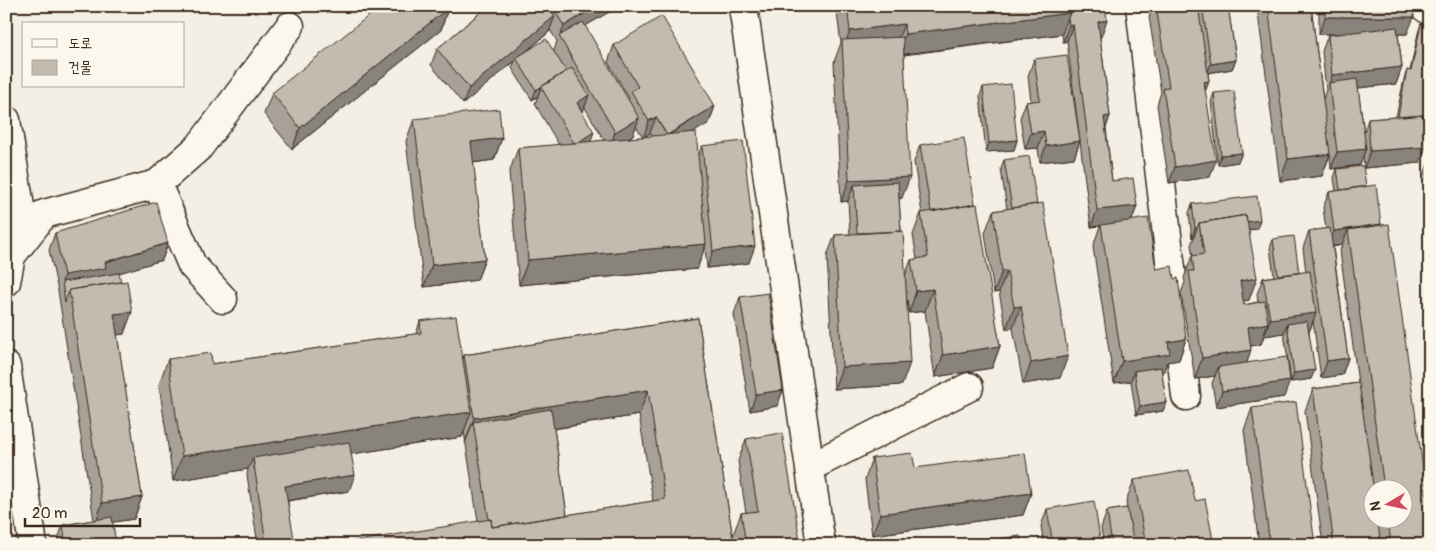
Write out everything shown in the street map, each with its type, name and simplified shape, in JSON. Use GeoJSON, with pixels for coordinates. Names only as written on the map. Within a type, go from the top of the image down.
{"type":"FeatureCollection","features":[{"type":"Feature","properties":{"kind":"street"},"geometry":{"type":"LineString","coordinates":[[743,6],[821,545]]}},
{"type":"Feature","properties":{"kind":"street"},"geometry":{"type":"LineString","coordinates":[[1140,6],[1186,396]]}},
{"type":"Feature","properties":{"kind":"street"},"geometry":{"type":"LineString","coordinates":[[1423,6],[1430,11]]}},
{"type":"Feature","properties":{"kind":"street"},"geometry":{"type":"LineString","coordinates":[[6,282],[11,256],[44,214],[157,184],[199,147],[290,26]]}},
{"type":"Feature","properties":{"kind":"street"},"geometry":{"type":"LineString","coordinates":[[6,120],[25,238]]}},
{"type":"Feature","properties":{"kind":"street"},"geometry":{"type":"LineString","coordinates":[[157,184],[192,265],[223,299]]}},
{"type":"Feature","properties":{"kind":"street"},"geometry":{"type":"LineString","coordinates":[[6,366],[33,545]]}},
{"type":"Feature","properties":{"kind":"street"},"geometry":{"type":"LineString","coordinates":[[810,467],[969,388]]}},
{"type":"Feature","properties":{"kind":"building"},"geometry":{"type":"Polygon","coordinates":[[[381,6],[447,6],[448,8],[300,128],[272,93],[381,6]]]}},
{"type":"Feature","properties":{"kind":"building"},"geometry":{"type":"Polygon","coordinates":[[[488,6],[547,6],[555,16],[469,88],[437,49],[488,6]]]}},
{"type":"Feature","properties":{"kind":"building"},"geometry":{"type":"Polygon","coordinates":[[[552,6],[597,6],[564,26],[552,6]]]}},
{"type":"Feature","properties":{"kind":"building"},"geometry":{"type":"Polygon","coordinates":[[[847,6],[1070,6],[1070,13],[905,34],[904,24],[850,31],[847,6]]]}},
{"type":"Feature","properties":{"kind":"building"},"geometry":{"type":"Polygon","coordinates":[[[1070,6],[1105,6],[1107,20],[1098,22],[1110,116],[1104,117],[1112,181],[1133,178],[1137,206],[1097,210],[1073,24],[1069,25],[1068,18],[1070,6]]]}},
{"type":"Feature","properties":{"kind":"building"},"geometry":{"type":"Polygon","coordinates":[[[1156,6],[1198,6],[1209,81],[1204,82],[1216,160],[1175,167],[1163,88],[1169,87],[1156,6]]]}},
{"type":"Feature","properties":{"kind":"building"},"geometry":{"type":"Polygon","coordinates":[[[1202,6],[1228,6],[1236,60],[1211,64],[1202,6]]]}},
{"type":"Feature","properties":{"kind":"building"},"geometry":{"type":"Polygon","coordinates":[[[1268,6],[1311,6],[1330,154],[1288,159],[1268,6]]]}},
{"type":"Feature","properties":{"kind":"building"},"geometry":{"type":"Polygon","coordinates":[[[1325,6],[1414,6],[1414,17],[1325,17],[1325,6]]]}},
{"type":"Feature","properties":{"kind":"building"},"geometry":{"type":"Polygon","coordinates":[[[662,16],[715,106],[667,135],[656,117],[649,121],[631,91],[638,87],[614,45],[662,16]]]}},
{"type":"Feature","properties":{"kind":"building"},"geometry":{"type":"Polygon","coordinates":[[[583,22],[639,118],[615,132],[559,36],[583,22]]]}},
{"type":"Feature","properties":{"kind":"building"},"geometry":{"type":"Polygon","coordinates":[[[1421,24],[1430,26],[1429,122],[1424,121],[1424,115],[1398,116],[1407,70],[1411,71],[1421,24]]]}},
{"type":"Feature","properties":{"kind":"building"},"geometry":{"type":"Polygon","coordinates":[[[1397,27],[1402,67],[1332,75],[1328,35],[1397,27]]]}},
{"type":"Feature","properties":{"kind":"building"},"geometry":{"type":"Polygon","coordinates":[[[903,37],[910,177],[849,180],[842,40],[903,37]]]}},
{"type":"Feature","properties":{"kind":"building"},"geometry":{"type":"Polygon","coordinates":[[[546,39],[566,71],[536,90],[516,58],[546,39]]]}},
{"type":"Feature","properties":{"kind":"building"},"geometry":{"type":"Polygon","coordinates":[[[1067,55],[1080,141],[1046,146],[1044,131],[1031,133],[1026,102],[1040,100],[1034,59],[1067,55]]]}},
{"type":"Feature","properties":{"kind":"building"},"geometry":{"type":"Polygon","coordinates":[[[572,68],[589,95],[577,103],[594,132],[577,143],[574,143],[541,87],[572,68]]]}},
{"type":"Feature","properties":{"kind":"building"},"geometry":{"type":"Polygon","coordinates":[[[1357,79],[1366,149],[1337,152],[1329,83],[1357,79]]]}},
{"type":"Feature","properties":{"kind":"building"},"geometry":{"type":"Polygon","coordinates":[[[1011,84],[1017,140],[989,143],[983,87],[1011,84]]]}},
{"type":"Feature","properties":{"kind":"building"},"geometry":{"type":"Polygon","coordinates":[[[1234,91],[1242,153],[1221,155],[1214,93],[1234,91]]]}},
{"type":"Feature","properties":{"kind":"building"},"geometry":{"type":"Polygon","coordinates":[[[499,109],[502,138],[471,142],[485,259],[432,265],[414,119],[499,109]]]}},
{"type":"Feature","properties":{"kind":"building"},"geometry":{"type":"Polygon","coordinates":[[[1424,115],[1426,147],[1370,151],[1368,119],[1424,115]]]}},
{"type":"Feature","properties":{"kind":"building"},"geometry":{"type":"Polygon","coordinates":[[[696,132],[706,244],[528,260],[518,148],[696,132]]]}},
{"type":"Feature","properties":{"kind":"building"},"geometry":{"type":"Polygon","coordinates":[[[964,138],[975,204],[931,212],[920,145],[964,138]]]}},
{"type":"Feature","properties":{"kind":"building"},"geometry":{"type":"Polygon","coordinates":[[[743,141],[755,246],[713,251],[702,146],[743,141]]]}},
{"type":"Feature","properties":{"kind":"building"},"geometry":{"type":"Polygon","coordinates":[[[1029,156],[1037,204],[1012,208],[1004,160],[1029,156]]]}},
{"type":"Feature","properties":{"kind":"building"},"geometry":{"type":"Polygon","coordinates":[[[1363,166],[1366,186],[1340,190],[1337,169],[1363,166]]]}},
{"type":"Feature","properties":{"kind":"building"},"geometry":{"type":"Polygon","coordinates":[[[898,182],[901,231],[857,233],[854,185],[898,182]]]}},
{"type":"Feature","properties":{"kind":"building"},"geometry":{"type":"Polygon","coordinates":[[[1376,185],[1381,224],[1334,231],[1329,192],[1376,185]]]}},
{"type":"Feature","properties":{"kind":"building"},"geometry":{"type":"Polygon","coordinates":[[[1257,196],[1260,220],[1247,222],[1246,215],[1199,223],[1197,228],[1195,228],[1192,204],[1257,196]]]}},
{"type":"Feature","properties":{"kind":"building"},"geometry":{"type":"Polygon","coordinates":[[[156,202],[168,243],[105,262],[106,268],[64,275],[55,233],[156,202]]]}},
{"type":"Feature","properties":{"kind":"building"},"geometry":{"type":"Polygon","coordinates":[[[1043,203],[1068,356],[1031,363],[1021,306],[1014,307],[1007,271],[1002,271],[993,211],[1043,203]]]}},
{"type":"Feature","properties":{"kind":"building"},"geometry":{"type":"Polygon","coordinates":[[[977,204],[1000,346],[943,355],[933,289],[916,291],[911,260],[928,257],[921,213],[977,204]]]}},
{"type":"Feature","properties":{"kind":"building"},"geometry":{"type":"Polygon","coordinates":[[[1246,215],[1257,278],[1240,281],[1244,305],[1265,301],[1268,323],[1248,327],[1251,350],[1202,358],[1189,271],[1194,271],[1192,256],[1204,254],[1199,223],[1246,215]]]}},
{"type":"Feature","properties":{"kind":"building"},"geometry":{"type":"Polygon","coordinates":[[[1148,218],[1156,269],[1172,266],[1174,279],[1178,278],[1186,339],[1168,342],[1170,354],[1122,361],[1101,225],[1148,218]]]}},
{"type":"Feature","properties":{"kind":"building"},"geometry":{"type":"Polygon","coordinates":[[[1389,224],[1430,519],[1430,545],[1391,545],[1389,528],[1414,528],[1414,478],[1383,478],[1348,230],[1389,224]]]}},
{"type":"Feature","properties":{"kind":"building"},"geometry":{"type":"Polygon","coordinates":[[[1330,228],[1348,358],[1327,361],[1309,231],[1330,228]]]}},
{"type":"Feature","properties":{"kind":"building"},"geometry":{"type":"Polygon","coordinates":[[[903,231],[910,363],[842,367],[835,235],[903,231]]]}},
{"type":"Feature","properties":{"kind":"building"},"geometry":{"type":"Polygon","coordinates":[[[1294,236],[1299,273],[1278,275],[1273,239],[1294,236]]]}},
{"type":"Feature","properties":{"kind":"building"},"geometry":{"type":"Polygon","coordinates":[[[1310,271],[1316,313],[1270,319],[1263,278],[1310,271]]]}},
{"type":"Feature","properties":{"kind":"building"},"geometry":{"type":"Polygon","coordinates":[[[119,273],[121,282],[69,290],[65,303],[62,282],[119,273]]]}},
{"type":"Feature","properties":{"kind":"building"},"geometry":{"type":"Polygon","coordinates":[[[127,281],[132,312],[114,314],[142,497],[102,503],[69,290],[127,281]]]}},
{"type":"Feature","properties":{"kind":"building"},"geometry":{"type":"Polygon","coordinates":[[[768,293],[783,390],[756,394],[740,297],[768,293]]]}},
{"type":"Feature","properties":{"kind":"building"},"geometry":{"type":"Polygon","coordinates":[[[456,316],[471,412],[182,456],[168,359],[211,353],[212,364],[421,333],[420,321],[456,316]]]}},
{"type":"Feature","properties":{"kind":"building"},"geometry":{"type":"Polygon","coordinates":[[[698,318],[734,545],[333,545],[491,519],[492,527],[665,499],[648,390],[474,418],[464,355],[698,318]]]}},
{"type":"Feature","properties":{"kind":"building"},"geometry":{"type":"Polygon","coordinates":[[[1307,321],[1315,370],[1294,373],[1287,324],[1307,321]]]}},
{"type":"Feature","properties":{"kind":"building"},"geometry":{"type":"Polygon","coordinates":[[[1287,357],[1290,381],[1222,391],[1218,367],[1287,357]]]}},
{"type":"Feature","properties":{"kind":"building"},"geometry":{"type":"Polygon","coordinates":[[[1161,367],[1166,402],[1140,406],[1134,371],[1161,367]]]}},
{"type":"Feature","properties":{"kind":"building"},"geometry":{"type":"Polygon","coordinates":[[[1359,383],[1372,478],[1364,478],[1364,528],[1378,528],[1381,545],[1334,545],[1313,389],[1359,383]]]}},
{"type":"Feature","properties":{"kind":"building"},"geometry":{"type":"Polygon","coordinates":[[[1296,402],[1315,545],[1270,545],[1252,408],[1296,402]]]}},
{"type":"Feature","properties":{"kind":"building"},"geometry":{"type":"Polygon","coordinates":[[[551,409],[567,515],[492,527],[491,519],[489,520],[473,422],[551,409]]]}},
{"type":"Feature","properties":{"kind":"building"},"geometry":{"type":"Polygon","coordinates":[[[782,433],[800,540],[795,542],[795,545],[746,545],[741,513],[758,511],[746,439],[782,433]]]}},
{"type":"Feature","properties":{"kind":"building"},"geometry":{"type":"Polygon","coordinates":[[[349,442],[355,475],[285,486],[294,539],[266,543],[253,458],[349,442]]]}},
{"type":"Feature","properties":{"kind":"building"},"geometry":{"type":"Polygon","coordinates":[[[912,453],[915,468],[1025,453],[1031,493],[880,514],[872,458],[912,453]]]}},
{"type":"Feature","properties":{"kind":"building"},"geometry":{"type":"Polygon","coordinates":[[[1189,470],[1195,501],[1205,499],[1214,545],[1146,545],[1134,480],[1189,470]]]}},
{"type":"Feature","properties":{"kind":"building"},"geometry":{"type":"Polygon","coordinates":[[[1094,501],[1101,545],[1053,545],[1047,509],[1094,501]]]}},
{"type":"Feature","properties":{"kind":"building"},"geometry":{"type":"Polygon","coordinates":[[[1127,508],[1134,545],[1112,545],[1107,511],[1127,508]]]}},
{"type":"Feature","properties":{"kind":"building"},"geometry":{"type":"Polygon","coordinates":[[[112,517],[116,545],[66,545],[63,525],[112,517]]]}},
{"type":"Feature","properties":{"kind":"building"},"geometry":{"type":"Polygon","coordinates":[[[1020,536],[1021,545],[983,545],[982,541],[1020,536]]]}}]}
